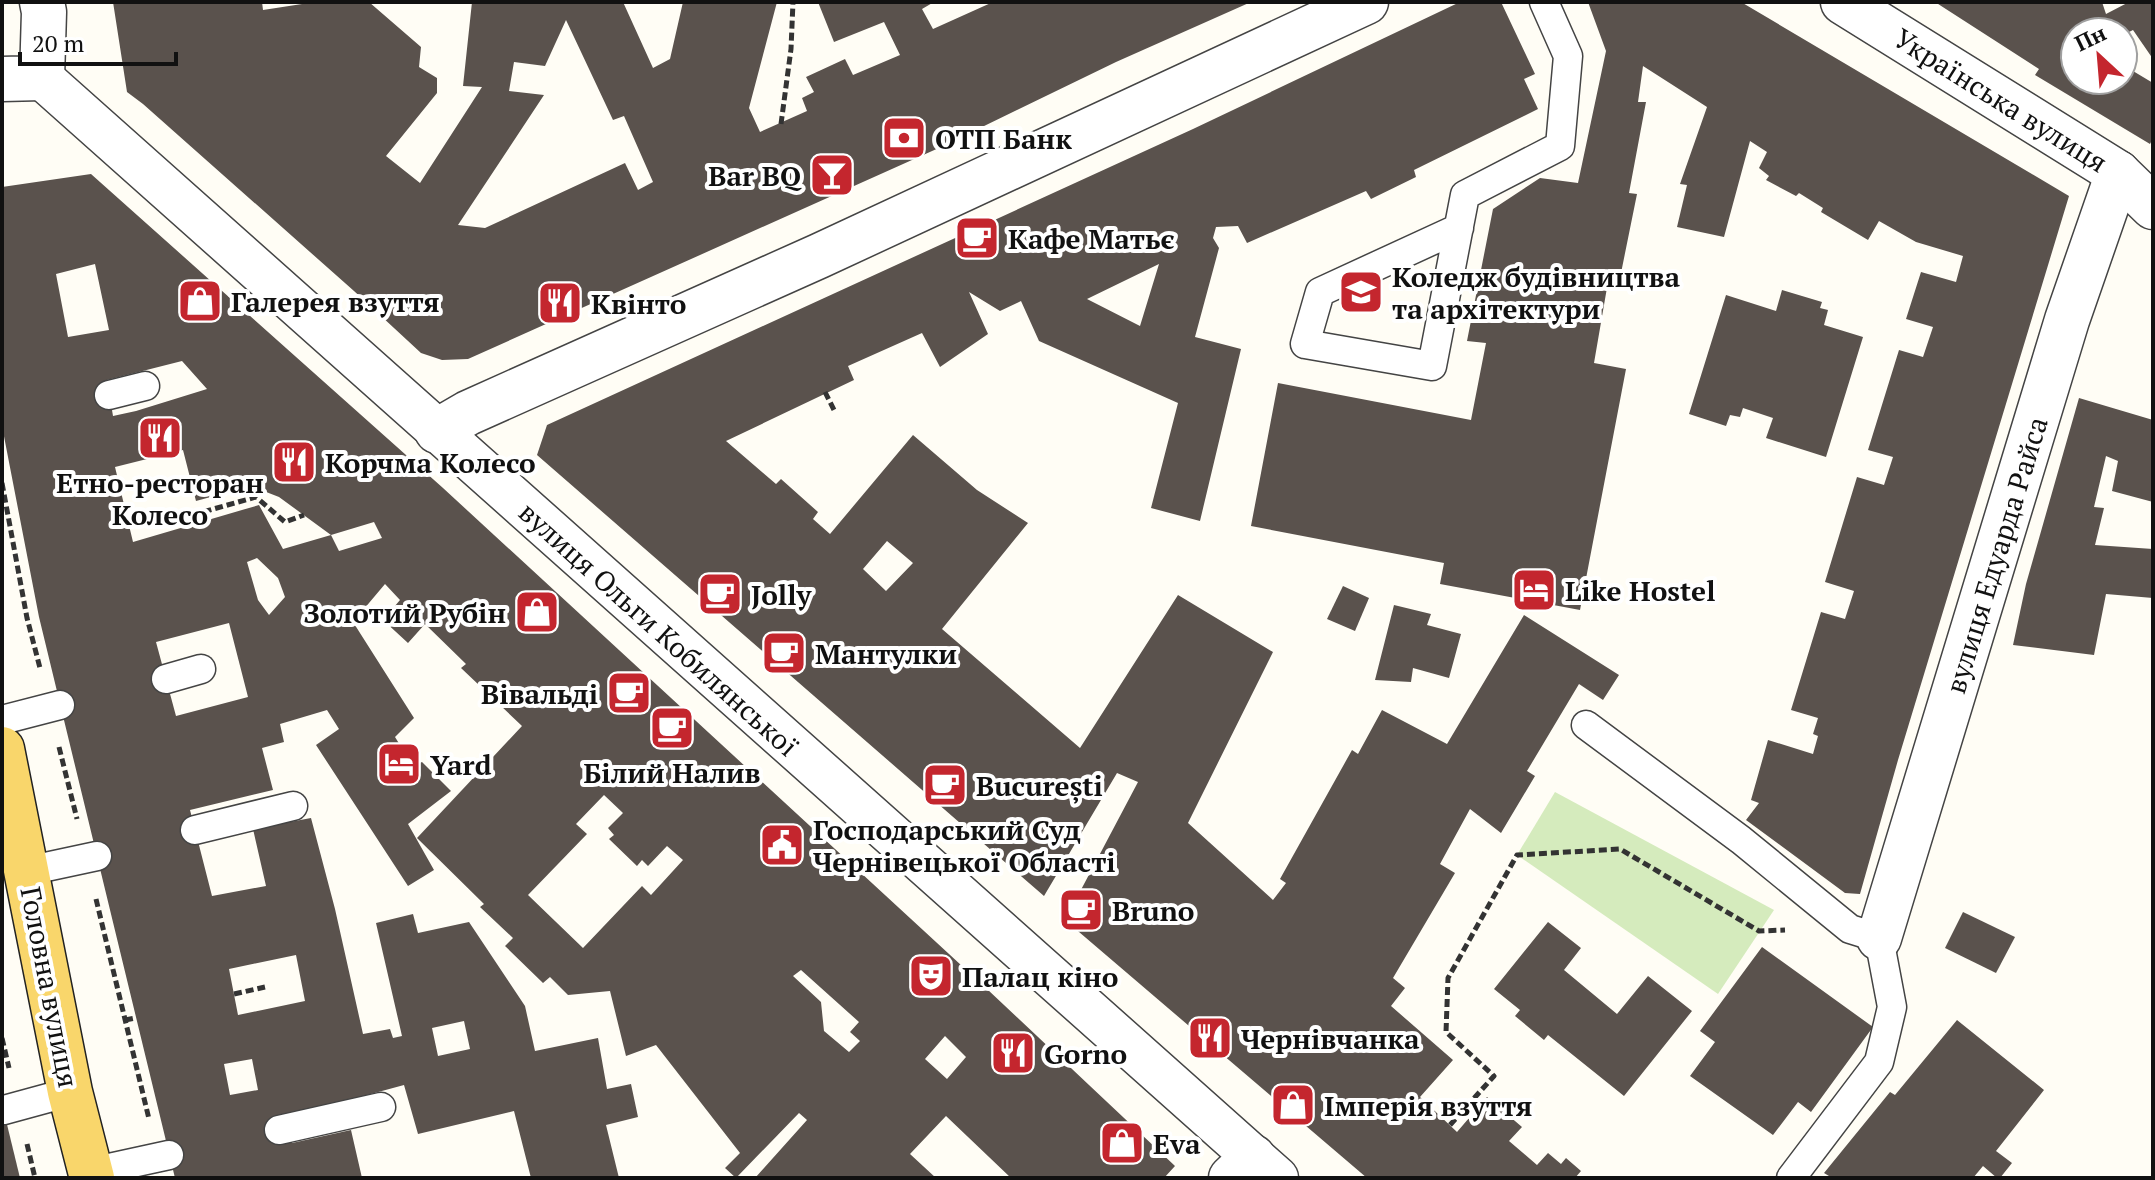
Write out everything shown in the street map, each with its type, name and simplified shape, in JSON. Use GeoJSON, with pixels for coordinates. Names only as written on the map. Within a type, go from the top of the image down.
{"type":"FeatureCollection","features":[{"type":"Feature","properties":{"kind":"main road","name":"Головна вулиця"},"geometry":{"type":"LineString","coordinates":[[2,749],[17,856],[91,1175]]}},
{"type":"Feature","properties":{"kind":"street"},"geometry":{"type":"LineString","coordinates":[[22,79],[44,12],[42,2]]}},
{"type":"Feature","properties":{"kind":"street"},"geometry":{"type":"LineString","coordinates":[[437,431],[468,413],[847,243],[1366,2]]}},
{"type":"Feature","properties":{"kind":"street","name":"Українська вулиця"},"geometry":{"type":"LineString","coordinates":[[1843,2],[2118,173],[2153,207]]}},
{"type":"Feature","properties":{"kind":"street","name":"вулиця Ольги Кобилянської"},"geometry":{"type":"LineString","coordinates":[[22,79],[437,431],[1254,1171]]}},
{"type":"Feature","properties":{"kind":"street","name":"вулиця Едуарда Райса"},"geometry":{"type":"LineString","coordinates":[[1879,938],[2067,320],[2118,173]]}},
{"type":"Feature","properties":{"kind":"lane"},"geometry":{"type":"LineString","coordinates":[[1459,228],[1320,292],[1305,344],[1432,366],[1459,228],[1465,195],[1560,146],[1568,56],[1544,2]]}},
{"type":"Feature","properties":{"kind":"lane"},"geometry":{"type":"LineString","coordinates":[[109,395],[145,386]]}},
{"type":"Feature","properties":{"kind":"lane"},"geometry":{"type":"LineString","coordinates":[[166,679],[201,669]]}},
{"type":"Feature","properties":{"kind":"lane"},"geometry":{"type":"LineString","coordinates":[[2,720],[60,705]]}},
{"type":"Feature","properties":{"kind":"lane"},"geometry":{"type":"LineString","coordinates":[[1586,725],[1741,840],[1850,929],[1879,938],[1892,1007],[1879,1062],[1791,1178]]}},
{"type":"Feature","properties":{"kind":"lane"},"geometry":{"type":"LineString","coordinates":[[195,830],[293,806]]}},
{"type":"Feature","properties":{"kind":"lane"},"geometry":{"type":"LineString","coordinates":[[17,856],[97,856]]}},
{"type":"Feature","properties":{"kind":"lane"},"geometry":{"type":"LineString","coordinates":[[4,1110],[70,1092]]}},
{"type":"Feature","properties":{"kind":"lane"},"geometry":{"type":"LineString","coordinates":[[279,1130],[381,1107]]}},
{"type":"Feature","properties":{"kind":"lane"},"geometry":{"type":"LineString","coordinates":[[91,1175],[169,1155]]}},
{"type":"Feature","properties":{"kind":"path"},"geometry":{"type":"LineString","coordinates":[[781,124],[791,49],[793,2]]}},
{"type":"Feature","properties":{"kind":"path"},"geometry":{"type":"LineString","coordinates":[[825,392],[834,410]]}},
{"type":"Feature","properties":{"kind":"path"},"geometry":{"type":"LineString","coordinates":[[192,515],[256,497],[285,522],[304,515]]}},
{"type":"Feature","properties":{"kind":"path"},"geometry":{"type":"LineString","coordinates":[[1450,1125],[1494,1076],[1446,1032],[1448,978],[1517,855],[1620,849],[1759,931]]}},
{"type":"Feature","properties":{"kind":"path"},"geometry":{"type":"LineString","coordinates":[[234,994],[265,987]]}},
{"type":"Feature","properties":{"kind":"path"},"geometry":{"type":"LineString","coordinates":[[125,1020],[135,1018]]}},
{"type":"Feature","properties":{"kind":"green space"},"geometry":{"type":"Polygon","coordinates":[[[1555,792],[1774,910],[1718,994],[1517,855],[1555,792]]]}},
{"type":"Feature","properties":{"kind":"building"},"geometry":{"type":"Polygon","coordinates":[[[113,2],[262,2],[263,10],[315,2],[369,2],[421,47],[419,67],[437,78],[437,93],[386,156],[420,183],[482,87],[463,86],[472,2],[623,2],[653,68],[670,59],[683,2],[777,2],[749,108],[760,132],[807,111],[802,98],[814,92],[806,77],[845,59],[853,75],[900,55],[884,22],[834,42],[818,2],[934,2],[922,9],[933,29],[993,2],[1251,2],[1116,62],[941,147],[468,359],[442,360],[421,353],[127,92],[113,2]],[[566,20],[545,66],[514,62],[509,91],[544,95],[458,225],[485,228],[625,163],[638,190],[653,182],[624,116],[613,120],[566,20]]]}},
{"type":"Feature","properties":{"kind":"building"},"geometry":{"type":"Polygon","coordinates":[[[1460,2],[1501,2],[1535,74],[1524,79],[1538,109],[1414,170],[1416,177],[1371,199],[1366,191],[1247,243],[1238,226],[1216,227],[1213,238],[1219,248],[1195,337],[1241,349],[1200,521],[1151,508],[1178,403],[1039,341],[1021,301],[1000,311],[969,292],[988,334],[940,367],[922,333],[848,366],[854,380],[726,441],[776,484],[781,479],[818,512],[813,519],[830,534],[913,435],[977,490],[1028,523],[942,629],[1080,748],[1178,595],[1273,652],[1188,823],[1273,900],[1286,883],[1280,879],[1352,750],[1358,754],[1382,710],[1447,744],[1524,615],[1619,675],[1603,700],[1579,684],[1527,771],[1535,776],[1501,833],[1470,809],[1440,864],[1455,873],[1393,978],[1405,988],[1391,1006],[1453,1060],[1420,1097],[1457,1132],[1487,1097],[1522,1127],[1509,1141],[1537,1165],[1548,1153],[1561,1164],[1566,1158],[1581,1171],[1575,1178],[1367,1178],[1065,920],[1138,782],[1117,773],[1044,896],[537,455],[547,425],[1193,129],[1460,2]],[[1159,264],[1087,299],[1140,326],[1159,264]],[[887,541],[863,569],[886,591],[913,563],[887,541]]]}},
{"type":"Feature","properties":{"kind":"building"},"geometry":{"type":"Polygon","coordinates":[[[1588,2],[1741,2],[2069,196],[1860,894],[1845,893],[1746,820],[1759,803],[1751,800],[1768,740],[1813,754],[1818,736],[1813,734],[1818,718],[1791,710],[1821,612],[1845,619],[1854,591],[1825,582],[1857,477],[1884,485],[1893,457],[1868,450],[1899,350],[1923,357],[1933,327],[1906,319],[1921,272],[1956,282],[1963,256],[1916,242],[1879,221],[1868,240],[1821,212],[1823,208],[1799,193],[1796,196],[1766,180],[1769,176],[1759,168],[1767,152],[1750,141],[1724,237],[1677,227],[1687,185],[1680,184],[1707,107],[1643,66],[1638,102],[1646,102],[1629,193],[1637,194],[1620,278],[1609,276],[1594,363],[1626,369],[1580,610],[1440,584],[1444,563],[1251,526],[1278,383],[1471,420],[1486,343],[1467,341],[1493,209],[1540,178],[1578,183],[1606,51],[1588,2]]]}},
{"type":"Feature","properties":{"kind":"building"},"geometry":{"type":"Polygon","coordinates":[[[1935,2],[2102,2],[2106,14],[2129,2],[2153,2],[2153,59],[2139,39],[2139,16],[2059,16],[2059,89],[2035,75],[2039,69],[1935,2]]]}},
{"type":"Feature","properties":{"kind":"building"},"geometry":{"type":"Polygon","coordinates":[[[2139,75],[2153,83],[2153,138],[2150,144],[2070,96],[2139,96],[2139,75]]]}},
{"type":"Feature","properties":{"kind":"building"},"geometry":{"type":"Polygon","coordinates":[[[91,174],[443,488],[1175,1166],[1164,1178],[1011,1178],[946,1116],[910,1154],[936,1178],[755,1178],[807,1120],[799,1113],[736,1178],[725,1168],[740,1153],[656,1045],[626,1056],[610,991],[568,995],[550,977],[543,983],[505,946],[513,938],[480,907],[484,904],[417,838],[522,726],[461,668],[466,664],[425,624],[408,643],[383,620],[400,600],[385,584],[353,622],[414,718],[395,737],[413,766],[422,762],[451,791],[408,824],[434,870],[408,886],[316,745],[339,729],[327,710],[280,724],[284,742],[262,748],[273,790],[190,810],[212,896],[266,886],[253,829],[311,818],[363,1034],[390,1029],[393,1038],[402,1036],[376,923],[413,914],[418,933],[469,922],[525,1006],[535,1051],[598,1038],[607,1089],[631,1084],[638,1117],[606,1125],[619,1178],[531,1178],[514,1111],[418,1134],[404,1085],[345,1101],[345,1106],[289,1132],[292,1143],[351,1130],[362,1178],[175,1178],[39,617],[2,426],[2,187],[91,174]],[[95,264],[56,274],[68,337],[109,330],[95,264]],[[182,361],[107,380],[113,416],[207,389],[182,361]],[[183,450],[115,467],[133,542],[259,505],[283,549],[331,535],[279,497],[251,486],[196,501],[183,450]],[[374,522],[331,535],[339,551],[382,538],[374,522]],[[257,558],[247,562],[258,600],[269,615],[285,597],[278,578],[257,558]],[[229,623],[156,642],[176,716],[248,697],[229,623]],[[604,795],[576,824],[587,834],[528,895],[583,948],[642,886],[651,895],[683,860],[667,846],[648,866],[642,860],[637,866],[609,839],[614,835],[608,828],[623,813],[604,795]],[[296,955],[229,969],[238,1015],[305,1001],[296,955]],[[801,970],[793,976],[821,1002],[824,1031],[849,1052],[860,1041],[850,1032],[859,1022],[801,970]],[[464,1021],[432,1028],[438,1056],[470,1049],[464,1021]],[[945,1036],[925,1059],[947,1079],[966,1057],[945,1036]],[[252,1059],[224,1064],[230,1095],[258,1090],[252,1059]]]}},
{"type":"Feature","properties":{"kind":"building"},"geometry":{"type":"Polygon","coordinates":[[[1782,290],[1822,302],[1820,308],[1828,310],[1824,325],[1863,337],[1826,457],[1766,438],[1773,418],[1743,408],[1740,417],[1730,415],[1726,426],[1689,414],[1726,295],[1776,311],[1782,290]]]}},
{"type":"Feature","properties":{"kind":"building"},"geometry":{"type":"Polygon","coordinates":[[[2079,398],[2153,420],[2153,502],[2112,491],[2118,461],[2106,456],[2094,507],[2104,508],[2095,545],[2153,549],[2153,598],[2106,594],[2094,655],[2013,645],[2026,584],[2079,398]]]}},
{"type":"Feature","properties":{"kind":"building"},"geometry":{"type":"Polygon","coordinates":[[[1343,586],[1369,598],[1355,631],[1327,619],[1343,586]]]}},
{"type":"Feature","properties":{"kind":"building"},"geometry":{"type":"Polygon","coordinates":[[[1394,605],[1431,614],[1427,625],[1461,634],[1449,678],[1413,668],[1411,682],[1375,680],[1394,605]]]}},
{"type":"Feature","properties":{"kind":"building"},"geometry":{"type":"Polygon","coordinates":[[[1963,912],[2015,937],[1996,973],[1945,948],[1963,912]]]}},
{"type":"Feature","properties":{"kind":"building"},"geometry":{"type":"Polygon","coordinates":[[[1548,922],[1581,948],[1564,970],[1617,1014],[1648,976],[1692,1011],[1624,1096],[1548,1035],[1544,1040],[1515,1016],[1520,1010],[1494,989],[1548,922]]]}},
{"type":"Feature","properties":{"kind":"building"},"geometry":{"type":"Polygon","coordinates":[[[1762,947],[1873,1027],[1811,1112],[1798,1102],[1773,1135],[1690,1076],[1715,1042],[1700,1031],[1762,947]]]}},
{"type":"Feature","properties":{"kind":"building"},"geometry":{"type":"Polygon","coordinates":[[[1957,1020],[2044,1090],[1996,1151],[2012,1163],[2000,1178],[1983,1166],[1973,1178],[1827,1178],[1829,1176],[1824,1173],[1890,1092],[1895,1095],[1957,1020]]]}},
{"type":"Feature","properties":{"kind":"building"},"geometry":{"type":"Polygon","coordinates":[[[3,1108],[20,1178],[2,1178],[3,1108]]]}},
{"type":"Feature","properties":{"kind":"place","name":"ОТП Банк"},"geometry":{"type":"Point","coordinates":[904,138]}},
{"type":"Feature","properties":{"kind":"place","name":"Bar BQ"},"geometry":{"type":"Point","coordinates":[832,175]}},
{"type":"Feature","properties":{"kind":"place","name":"Кафе Матьє"},"geometry":{"type":"Point","coordinates":[977,238]}},
{"type":"Feature","properties":{"kind":"place","name":"Коледж будівництва та архітектури"},"geometry":{"type":"Point","coordinates":[1361,292]}},
{"type":"Feature","properties":{"kind":"place","name":"Галерея взуття"},"geometry":{"type":"Point","coordinates":[200,301]}},
{"type":"Feature","properties":{"kind":"place","name":"Квінто"},"geometry":{"type":"Point","coordinates":[560,303]}},
{"type":"Feature","properties":{"kind":"place","name":"Етно-ресторан Колесо"},"geometry":{"type":"Point","coordinates":[160,438]}},
{"type":"Feature","properties":{"kind":"place","name":"Корчма Колесо"},"geometry":{"type":"Point","coordinates":[294,462]}},
{"type":"Feature","properties":{"kind":"place","name":"Like Hostel"},"geometry":{"type":"Point","coordinates":[1534,590]}},
{"type":"Feature","properties":{"kind":"place","name":"Jolly"},"geometry":{"type":"Point","coordinates":[720,594]}},
{"type":"Feature","properties":{"kind":"place","name":"Золотий Рубін"},"geometry":{"type":"Point","coordinates":[537,612]}},
{"type":"Feature","properties":{"kind":"place","name":"Мантулки"},"geometry":{"type":"Point","coordinates":[784,653]}},
{"type":"Feature","properties":{"kind":"place","name":"Вівальді"},"geometry":{"type":"Point","coordinates":[629,693]}},
{"type":"Feature","properties":{"kind":"place","name":"Білий Налив"},"geometry":{"type":"Point","coordinates":[672,728]}},
{"type":"Feature","properties":{"kind":"place","name":"Yard"},"geometry":{"type":"Point","coordinates":[399,764]}},
{"type":"Feature","properties":{"kind":"place","name":"București"},"geometry":{"type":"Point","coordinates":[945,785]}},
{"type":"Feature","properties":{"kind":"place","name":"Господарський Суд Чернівецької Області"},"geometry":{"type":"Point","coordinates":[782,845]}},
{"type":"Feature","properties":{"kind":"place","name":"Bruno"},"geometry":{"type":"Point","coordinates":[1081,910]}},
{"type":"Feature","properties":{"kind":"place","name":"Палац кіно"},"geometry":{"type":"Point","coordinates":[931,976]}},
{"type":"Feature","properties":{"kind":"place","name":"Чернівчанка"},"geometry":{"type":"Point","coordinates":[1210,1038]}},
{"type":"Feature","properties":{"kind":"place","name":"Gorno"},"geometry":{"type":"Point","coordinates":[1013,1053]}},
{"type":"Feature","properties":{"kind":"place","name":"Імперія взуття"},"geometry":{"type":"Point","coordinates":[1293,1105]}},
{"type":"Feature","properties":{"kind":"place","name":"Eva"},"geometry":{"type":"Point","coordinates":[1122,1143]}}]}
